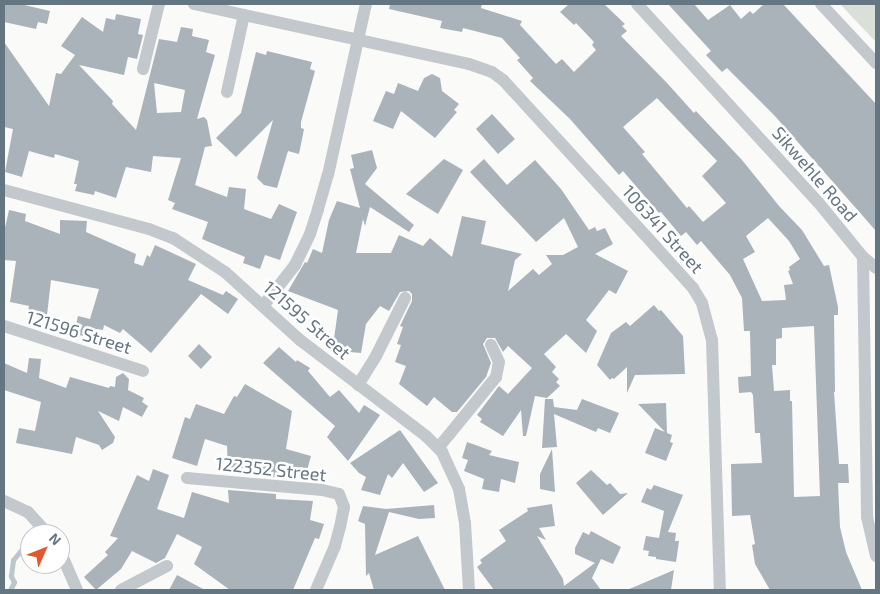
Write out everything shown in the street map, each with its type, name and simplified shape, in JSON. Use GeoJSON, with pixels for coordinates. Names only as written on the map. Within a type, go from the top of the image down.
{"type":"FeatureCollection","features":[{"type":"Feature","properties":{"kind":"street"},"geometry":{"type":"LineString","coordinates":[[143,69],[159,4]]}},
{"type":"Feature","properties":{"kind":"street","name":"106341 Street"},"geometry":{"type":"LineString","coordinates":[[194,4],[475,66],[492,72],[503,80],[693,288],[702,303],[712,340],[720,590]]}},
{"type":"Feature","properties":{"kind":"street"},"geometry":{"type":"LineString","coordinates":[[263,306],[295,265],[313,226],[328,175],[366,4]]}},
{"type":"Feature","properties":{"kind":"street","name":"Sikwehle Road"},"geometry":{"type":"LineString","coordinates":[[637,4],[818,202],[863,256],[876,268]]}},
{"type":"Feature","properties":{"kind":"street"},"geometry":{"type":"LineString","coordinates":[[821,4],[876,63]]}},
{"type":"Feature","properties":{"kind":"street"},"geometry":{"type":"LineString","coordinates":[[227,92],[244,15]]}},
{"type":"Feature","properties":{"kind":"street","name":"121595 Street"},"geometry":{"type":"LineString","coordinates":[[4,190],[73,208],[173,238],[225,272],[300,340],[439,447],[452,470],[459,489],[465,523],[469,590]]}},
{"type":"Feature","properties":{"kind":"street"},"geometry":{"type":"LineString","coordinates":[[863,256],[871,440],[867,517],[876,556]]}},
{"type":"Feature","properties":{"kind":"street"},"geometry":{"type":"LineString","coordinates":[[358,385],[376,356],[405,298]]}},
{"type":"Feature","properties":{"kind":"street","name":"121596 Street"},"geometry":{"type":"LineString","coordinates":[[4,326],[143,371]]}},
{"type":"Feature","properties":{"kind":"street"},"geometry":{"type":"LineString","coordinates":[[439,447],[496,377],[499,362],[491,345]]}},
{"type":"Feature","properties":{"kind":"street","name":"122352 Street"},"geometry":{"type":"LineString","coordinates":[[187,478],[322,490],[338,494],[342,498],[344,507],[340,527],[335,546],[316,590]]}},
{"type":"Feature","properties":{"kind":"street"},"geometry":{"type":"LineString","coordinates":[[4,501],[28,512],[39,524]]}},
{"type":"Feature","properties":{"kind":"street"},"geometry":{"type":"LineString","coordinates":[[121,590],[167,566]]}},
{"type":"Feature","properties":{"kind":"street"},"geometry":{"type":"LineString","coordinates":[[70,574],[77,590]]}},
{"type":"Feature","properties":{"kind":"shaded area"},"geometry":{"type":"Polygon","coordinates":[[[840,4],[876,4],[876,42],[840,4]]]}},
{"type":"Feature","properties":{"kind":"building"},"geometry":{"type":"Polygon","coordinates":[[[4,4],[20,4],[50,11],[47,24],[38,22],[36,29],[4,22],[4,4]]]}},
{"type":"Feature","properties":{"kind":"building"},"geometry":{"type":"Polygon","coordinates":[[[390,4],[482,4],[481,8],[522,21],[520,25],[556,64],[562,59],[574,72],[596,50],[592,45],[594,42],[576,23],[574,25],[560,12],[569,4],[604,4],[625,24],[622,26],[627,31],[621,36],[694,113],[696,111],[742,160],[779,206],[802,230],[824,266],[829,265],[838,307],[838,315],[834,315],[834,392],[839,464],[848,464],[849,483],[838,483],[840,527],[846,552],[862,590],[770,590],[755,564],[752,545],[755,544],[750,515],[732,516],[731,464],[762,463],[760,433],[755,433],[753,395],[751,392],[739,393],[738,377],[751,376],[750,331],[744,331],[742,298],[730,275],[701,241],[697,245],[686,232],[681,236],[623,171],[619,175],[570,119],[530,81],[533,78],[517,60],[520,58],[502,38],[463,28],[462,32],[440,28],[442,21],[389,9],[390,4]],[[657,98],[623,127],[645,152],[642,154],[687,208],[689,206],[703,222],[726,203],[702,176],[717,161],[657,98]],[[768,218],[746,236],[755,252],[743,259],[762,301],[786,300],[784,285],[793,284],[788,271],[790,270],[789,267],[800,259],[789,241],[768,218]],[[814,326],[782,328],[782,338],[776,339],[776,365],[772,365],[774,391],[790,390],[790,401],[792,401],[794,497],[820,496],[814,326]]]}},
{"type":"Feature","properties":{"kind":"building"},"geometry":{"type":"Polygon","coordinates":[[[668,4],[694,4],[708,20],[730,5],[741,19],[750,11],[753,14],[764,4],[783,4],[876,104],[876,231],[774,115],[727,68],[722,72],[706,55],[711,51],[668,4]]]}},
{"type":"Feature","properties":{"kind":"building"},"geometry":{"type":"Polygon","coordinates":[[[116,14],[141,19],[138,34],[143,35],[137,59],[128,57],[124,75],[79,65],[113,101],[112,104],[136,130],[159,39],[177,42],[181,27],[193,29],[192,36],[209,40],[206,52],[215,55],[197,119],[204,117],[207,120],[212,146],[205,147],[195,185],[227,197],[229,187],[246,189],[244,209],[271,219],[279,204],[297,212],[280,260],[265,255],[260,269],[243,263],[245,257],[202,239],[208,222],[172,209],[175,203],[168,200],[181,158],[153,156],[151,172],[126,167],[116,198],[95,191],[94,195],[75,191],[77,184],[74,184],[79,161],[55,154],[54,158],[29,151],[22,177],[5,172],[13,129],[4,127],[4,42],[49,106],[56,73],[61,74],[75,55],[61,46],[82,17],[103,32],[106,18],[115,20],[116,14]],[[154,83],[157,113],[181,112],[185,90],[154,83]]]}},
{"type":"Feature","properties":{"kind":"building"},"geometry":{"type":"Polygon","coordinates":[[[267,51],[312,62],[310,69],[315,71],[301,122],[301,128],[304,129],[299,154],[288,151],[277,188],[264,185],[257,178],[273,120],[236,157],[216,138],[241,113],[256,52],[266,55],[267,51]]]}},
{"type":"Feature","properties":{"kind":"building"},"geometry":{"type":"Polygon","coordinates":[[[432,74],[440,78],[442,91],[459,104],[454,110],[457,112],[435,138],[401,111],[393,129],[373,121],[386,91],[394,94],[398,83],[418,91],[424,78],[432,74]]]}},
{"type":"Feature","properties":{"kind":"building"},"geometry":{"type":"Polygon","coordinates":[[[492,114],[515,139],[498,154],[476,129],[492,114]]]}},
{"type":"Feature","properties":{"kind":"building"},"geometry":{"type":"Polygon","coordinates":[[[372,150],[377,168],[365,184],[414,225],[409,232],[370,207],[365,226],[363,219],[356,253],[391,253],[399,235],[423,246],[430,238],[452,257],[462,216],[486,221],[481,244],[522,254],[515,260],[508,291],[533,269],[539,275],[552,264],[546,255],[563,255],[578,247],[564,218],[536,242],[470,172],[484,159],[507,185],[535,160],[561,189],[589,230],[595,227],[597,231],[605,228],[613,244],[595,254],[628,271],[616,294],[609,290],[586,320],[597,331],[586,353],[566,334],[544,354],[556,367],[552,372],[559,379],[556,382],[560,386],[547,398],[535,396],[526,436],[523,436],[521,410],[503,436],[480,422],[482,419],[477,415],[499,386],[508,394],[532,368],[508,346],[503,352],[495,338],[487,338],[483,344],[491,363],[486,377],[457,412],[452,412],[434,397],[427,406],[399,384],[406,366],[395,362],[401,345],[397,344],[403,327],[400,326],[412,301],[412,294],[409,291],[400,292],[389,311],[380,306],[366,324],[361,353],[350,352],[349,356],[332,353],[338,310],[288,291],[305,262],[307,263],[313,249],[322,253],[329,220],[337,201],[360,208],[350,169],[354,168],[351,155],[372,150]]]}},
{"type":"Feature","properties":{"kind":"building"},"geometry":{"type":"Polygon","coordinates":[[[444,159],[463,170],[438,214],[406,194],[444,159]]]}},
{"type":"Feature","properties":{"kind":"building"},"geometry":{"type":"Polygon","coordinates":[[[9,210],[26,214],[25,221],[60,234],[60,220],[87,221],[86,232],[136,254],[134,263],[143,266],[147,255],[150,257],[155,245],[196,264],[188,280],[223,295],[226,291],[238,299],[228,314],[201,294],[151,353],[123,329],[120,333],[104,325],[103,330],[90,328],[89,337],[74,334],[78,316],[90,319],[99,289],[51,280],[47,315],[28,313],[29,306],[10,302],[16,261],[4,260],[4,232],[9,210]]]}},
{"type":"Feature","properties":{"kind":"building"},"geometry":{"type":"Polygon","coordinates":[[[654,305],[659,311],[661,310],[683,336],[685,374],[635,375],[627,393],[627,367],[614,379],[610,380],[597,365],[611,333],[626,322],[630,326],[654,305]]]}},
{"type":"Feature","properties":{"kind":"building"},"geometry":{"type":"Polygon","coordinates":[[[199,344],[212,357],[201,369],[188,356],[199,344]]]}},
{"type":"Feature","properties":{"kind":"building"},"geometry":{"type":"Polygon","coordinates":[[[279,347],[296,362],[297,360],[310,368],[308,371],[330,397],[339,390],[359,413],[364,405],[380,415],[348,461],[327,437],[335,426],[263,363],[279,347]]]}},
{"type":"Feature","properties":{"kind":"building"},"geometry":{"type":"Polygon","coordinates":[[[29,358],[41,359],[39,378],[66,388],[70,377],[109,388],[110,386],[115,387],[116,377],[123,373],[129,379],[128,390],[144,398],[142,402],[148,406],[142,417],[123,407],[119,421],[98,411],[115,437],[113,443],[102,450],[99,445],[76,437],[72,454],[16,443],[19,428],[35,431],[41,402],[4,390],[4,363],[27,373],[29,358]]]}},
{"type":"Feature","properties":{"kind":"building"},"geometry":{"type":"Polygon","coordinates":[[[245,384],[292,411],[286,449],[311,456],[306,474],[281,467],[279,478],[228,473],[227,446],[205,439],[197,466],[172,458],[185,417],[190,419],[196,404],[224,414],[234,396],[237,397],[245,384]]]}},
{"type":"Feature","properties":{"kind":"building"},"geometry":{"type":"Polygon","coordinates":[[[545,399],[553,399],[554,407],[577,410],[582,399],[619,413],[610,433],[598,428],[596,432],[554,414],[557,447],[542,448],[545,399]]]}},
{"type":"Feature","properties":{"kind":"building"},"geometry":{"type":"Polygon","coordinates":[[[666,403],[667,433],[672,435],[670,442],[673,443],[666,461],[645,453],[655,428],[665,432],[638,404],[666,403]]]}},
{"type":"Feature","properties":{"kind":"building"},"geometry":{"type":"Polygon","coordinates":[[[400,430],[438,483],[424,492],[403,463],[392,478],[388,474],[380,495],[361,490],[366,477],[359,473],[350,463],[400,430]]]}},
{"type":"Feature","properties":{"kind":"building"},"geometry":{"type":"Polygon","coordinates":[[[467,442],[492,451],[489,455],[519,462],[515,483],[501,479],[499,492],[482,489],[484,479],[464,471],[468,460],[462,458],[467,442]]]}},
{"type":"Feature","properties":{"kind":"building"},"geometry":{"type":"Polygon","coordinates":[[[552,449],[555,492],[540,489],[540,474],[552,449]]]}},
{"type":"Feature","properties":{"kind":"building"},"geometry":{"type":"Polygon","coordinates":[[[153,469],[169,475],[157,509],[184,518],[192,492],[229,503],[228,490],[276,494],[276,499],[313,501],[310,520],[324,524],[319,539],[315,538],[293,590],[230,590],[194,564],[202,547],[177,534],[165,558],[156,563],[132,551],[121,569],[96,590],[84,577],[108,555],[105,552],[118,538],[110,536],[137,475],[149,481],[153,469]]]}},
{"type":"Feature","properties":{"kind":"building"},"geometry":{"type":"Polygon","coordinates":[[[591,470],[607,485],[610,483],[620,494],[628,493],[603,515],[576,483],[591,470]]]}},
{"type":"Feature","properties":{"kind":"building"},"geometry":{"type":"Polygon","coordinates":[[[654,485],[683,495],[668,532],[676,533],[675,541],[679,541],[676,562],[656,559],[656,557],[648,556],[649,551],[643,550],[646,536],[659,538],[664,511],[641,502],[647,488],[651,490],[654,485]]]}},
{"type":"Feature","properties":{"kind":"building"},"geometry":{"type":"Polygon","coordinates":[[[552,504],[555,526],[539,528],[546,540],[537,536],[563,579],[564,586],[595,563],[575,554],[575,548],[583,532],[589,535],[591,531],[621,547],[613,564],[601,559],[592,578],[601,590],[494,590],[477,567],[482,563],[480,560],[506,541],[499,530],[528,511],[527,508],[552,504]]]}},
{"type":"Feature","properties":{"kind":"building"},"geometry":{"type":"Polygon","coordinates":[[[434,505],[435,518],[419,519],[389,512],[375,555],[418,536],[445,590],[374,590],[369,573],[366,576],[365,524],[358,521],[363,506],[386,509],[434,505]]]}},
{"type":"Feature","properties":{"kind":"building"},"geometry":{"type":"Polygon","coordinates":[[[674,570],[671,590],[627,590],[674,570]]]}},
{"type":"Feature","properties":{"kind":"building"},"geometry":{"type":"Polygon","coordinates":[[[177,575],[205,590],[169,590],[177,575]]]}},
{"type":"Feature","properties":{"kind":"waterway"},"geometry":{"type":"LineString","coordinates":[[10,590],[14,582],[11,576],[13,560],[20,551]]}}]}
